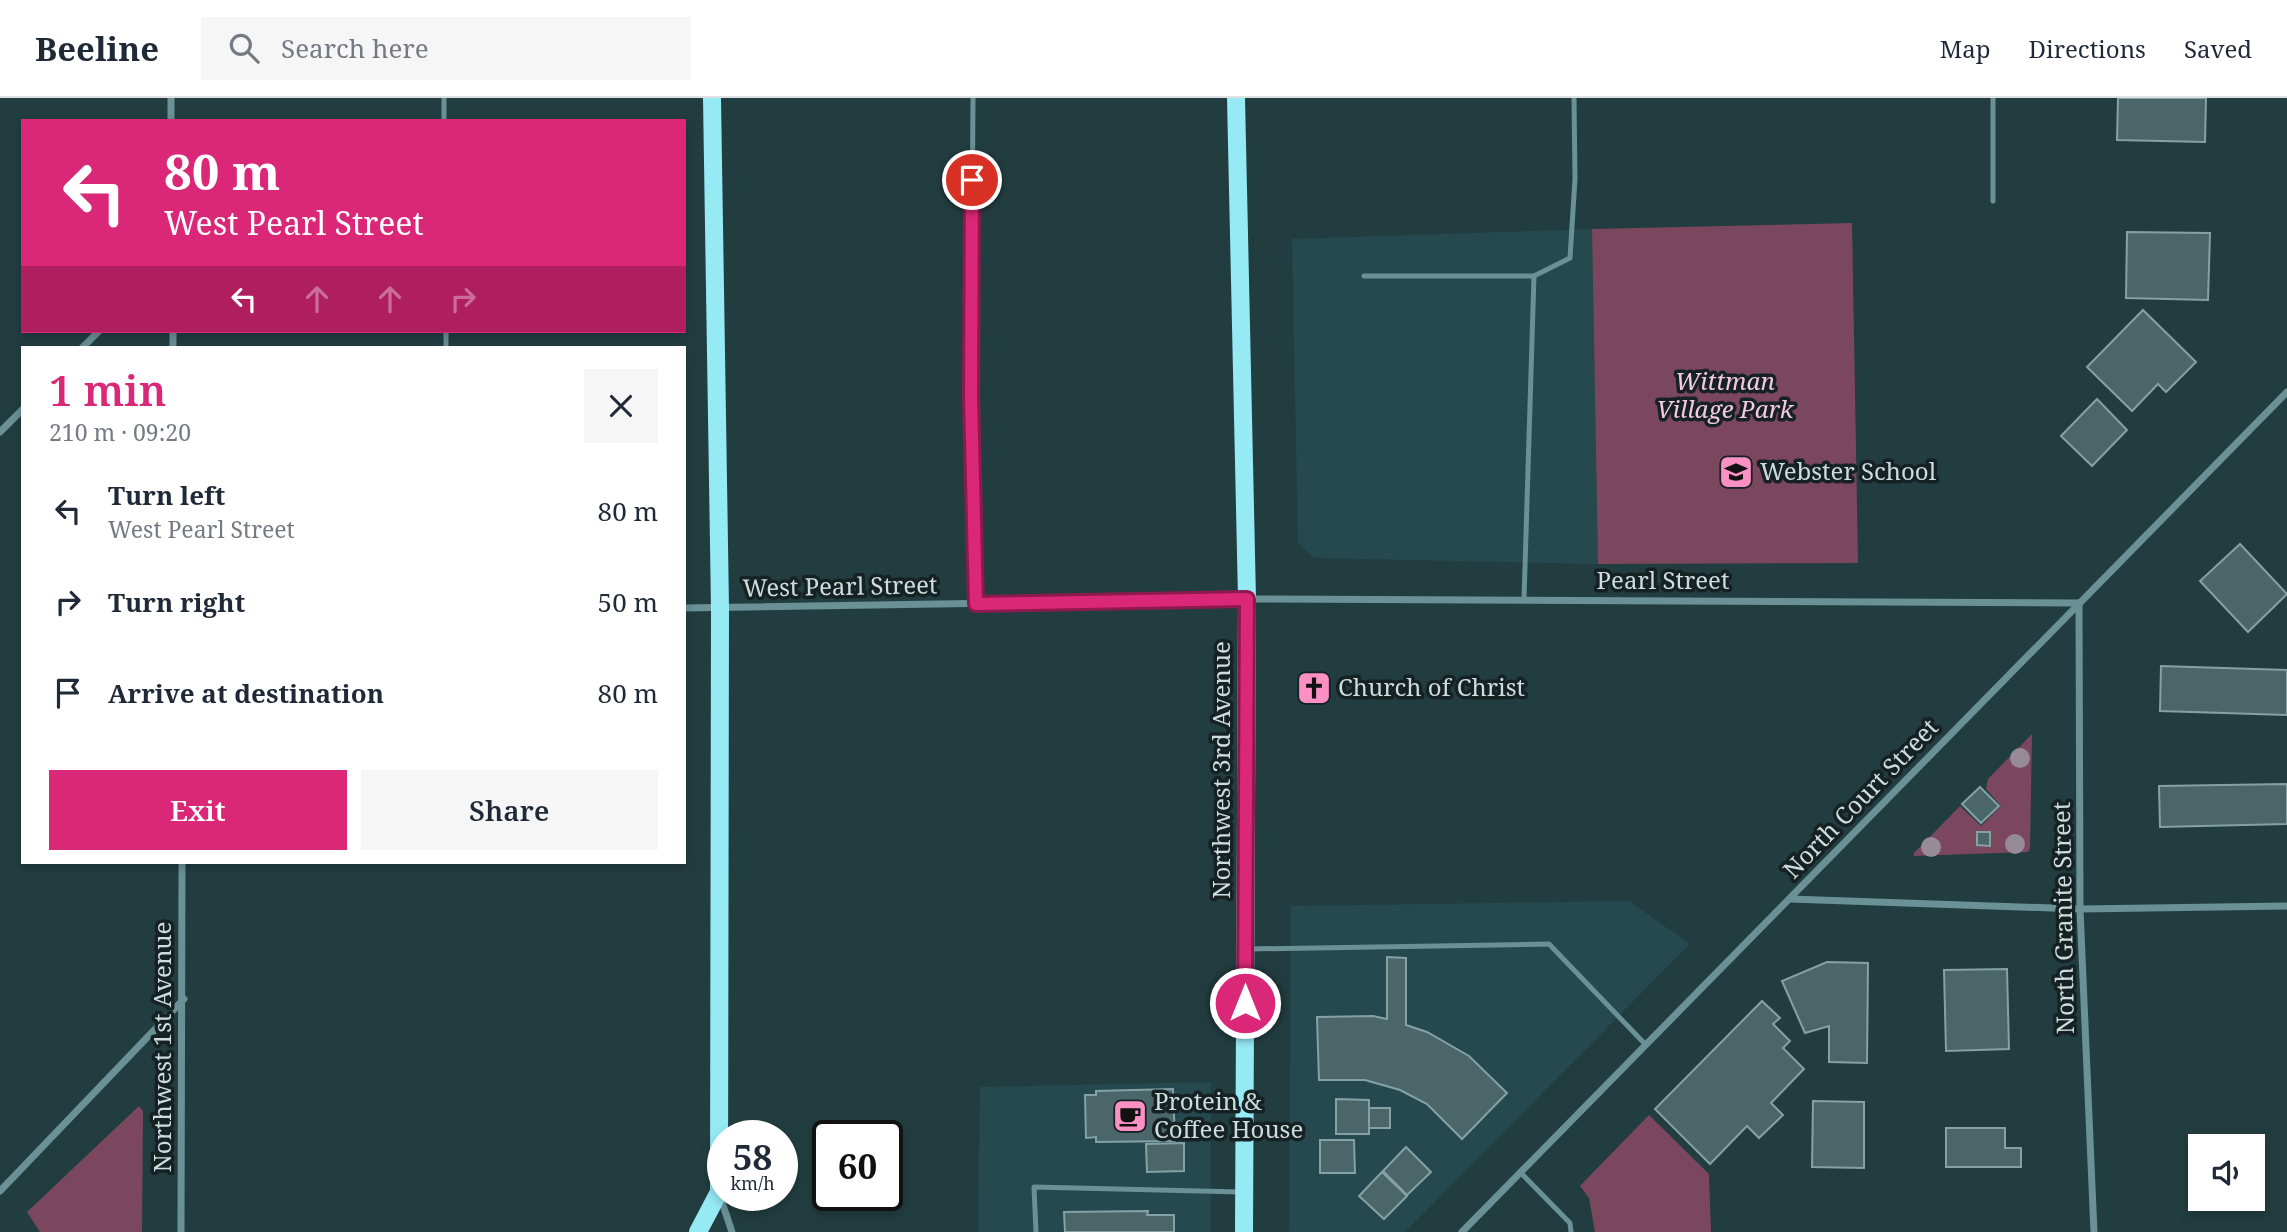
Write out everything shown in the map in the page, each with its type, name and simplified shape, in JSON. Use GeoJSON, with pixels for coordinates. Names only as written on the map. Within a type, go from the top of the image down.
{"type":"FeatureCollection","features":[{"type":"Feature","properties":{"kind":"main road"},"geometry":{"type":"LineString","coordinates":[[712,98],[720,608],[719,1120]]}},
{"type":"Feature","properties":{"kind":"main road","name":"Northwest 3rd Avenue"},"geometry":{"type":"LineString","coordinates":[[1236,98],[1247,599],[1244,1232]]}},
{"type":"Feature","properties":{"kind":"main road"},"geometry":{"type":"LineString","coordinates":[[698,1232],[709,1211]]}},
{"type":"Feature","properties":{"kind":"street"},"geometry":{"type":"LineString","coordinates":[[171,98],[171,119]]}},
{"type":"Feature","properties":{"kind":"street"},"geometry":{"type":"LineString","coordinates":[[84,346],[97,333]]}},
{"type":"Feature","properties":{"kind":"street","name":"North Court Street"},"geometry":{"type":"LineString","coordinates":[[1462,1232],[2287,392]]}},
{"type":"Feature","properties":{"kind":"street"},"geometry":{"type":"LineString","coordinates":[[0,432],[21,411]]}},
{"type":"Feature","properties":{"kind":"street","name":"West Pearl Street"},"geometry":{"type":"LineString","coordinates":[[686,608],[1247,599]]}},
{"type":"Feature","properties":{"kind":"street","name":"Pearl Street"},"geometry":{"type":"LineString","coordinates":[[1247,599],[2079,603]]}},
{"type":"Feature","properties":{"kind":"street","name":"North Granite Street"},"geometry":{"type":"LineString","coordinates":[[2079,603],[2080,909],[2094,1232]]}},
{"type":"Feature","properties":{"kind":"street","name":"Northwest 1st Avenue"},"geometry":{"type":"LineString","coordinates":[[181,1232],[184,999],[182,864]]}},
{"type":"Feature","properties":{"kind":"street"},"geometry":{"type":"LineString","coordinates":[[1790,900],[2080,909],[2287,906]]}},
{"type":"Feature","properties":{"kind":"street"},"geometry":{"type":"LineString","coordinates":[[0,1191],[184,999]]}},
{"type":"Feature","properties":{"kind":"street"},"geometry":{"type":"LineString","coordinates":[[725,1211],[732,1232]]}},
{"type":"Feature","properties":{"kind":"lane"},"geometry":{"type":"LineString","coordinates":[[444,98],[444,119]]}},
{"type":"Feature","properties":{"kind":"lane"},"geometry":{"type":"LineString","coordinates":[[973,98],[971,397],[976,604]]}},
{"type":"Feature","properties":{"kind":"lane"},"geometry":{"type":"LineString","coordinates":[[1364,276],[1534,276],[1570,258],[1575,179],[1574,98]]}},
{"type":"Feature","properties":{"kind":"lane"},"geometry":{"type":"LineString","coordinates":[[1993,98],[1993,201]]}},
{"type":"Feature","properties":{"kind":"lane"},"geometry":{"type":"LineString","coordinates":[[1524,599],[1534,276]]}},
{"type":"Feature","properties":{"kind":"lane"},"geometry":{"type":"LineString","coordinates":[[1245,949],[1549,943],[1646,1044]]}},
{"type":"Feature","properties":{"kind":"lane"},"geometry":{"type":"LineString","coordinates":[[1521,1173],[1570,1223],[1571,1232]]}},
{"type":"Feature","properties":{"kind":"lane"},"geometry":{"type":"LineString","coordinates":[[1036,1232],[1034,1187],[1244,1192]]}},
{"type":"Feature","properties":{"kind":"shaded area"},"geometry":{"type":"Polygon","coordinates":[[[1592,229],[1598,564],[1314,558],[1298,543],[1292,239],[1592,229]]]}},
{"type":"Feature","properties":{"kind":"shaded area"},"geometry":{"type":"Polygon","coordinates":[[[1629,901],[1690,944],[1405,1232],[1289,1232],[1291,906],[1629,901]]]}},
{"type":"Feature","properties":{"kind":"shaded area"},"geometry":{"type":"Polygon","coordinates":[[[1211,1082],[1211,1232],[978,1232],[980,1087],[1211,1082]]]}},
{"type":"Feature","properties":{"kind":"green space","name":"Wittman Village Park"},"geometry":{"type":"Polygon","coordinates":[[[1852,223],[1858,563],[1598,564],[1592,229],[1852,223]]]}},
{"type":"Feature","properties":{"kind":"green space"},"geometry":{"type":"Polygon","coordinates":[[[2032,734],[2028,852],[1914,856],[1960,806],[1981,826],[2001,806],[1986,789],[1988,779],[2032,734]]]}},
{"type":"Feature","properties":{"kind":"green space"},"geometry":{"type":"Polygon","coordinates":[[[139,1106],[143,1111],[142,1232],[40,1232],[27,1212],[139,1106]]]}},
{"type":"Feature","properties":{"kind":"green space"},"geometry":{"type":"Polygon","coordinates":[[[1649,1115],[1709,1174],[1711,1232],[1595,1232],[1589,1198],[1580,1186],[1649,1115]]]}},
{"type":"Feature","properties":{"kind":"building"},"geometry":{"type":"Polygon","coordinates":[[[2118,98],[2206,98],[2205,142],[2117,140],[2118,98]]]}},
{"type":"Feature","properties":{"kind":"building"},"geometry":{"type":"Polygon","coordinates":[[[2127,232],[2210,233],[2208,300],[2126,298],[2127,232]]]}},
{"type":"Feature","properties":{"kind":"building"},"geometry":{"type":"Polygon","coordinates":[[[2143,310],[2196,362],[2166,392],[2158,384],[2132,411],[2087,367],[2143,310]]]}},
{"type":"Feature","properties":{"kind":"building"},"geometry":{"type":"Polygon","coordinates":[[[2097,399],[2127,430],[2092,466],[2061,436],[2097,399]]]}},
{"type":"Feature","properties":{"kind":"building"},"geometry":{"type":"Polygon","coordinates":[[[2240,544],[2287,594],[2248,632],[2200,581],[2240,544]]]}},
{"type":"Feature","properties":{"kind":"building"},"geometry":{"type":"Polygon","coordinates":[[[2161,666],[2287,670],[2287,715],[2160,711],[2161,666]]]}},
{"type":"Feature","properties":{"kind":"building"},"geometry":{"type":"Polygon","coordinates":[[[2287,784],[2287,824],[2160,827],[2159,786],[2287,784]]]}},
{"type":"Feature","properties":{"kind":"building"},"geometry":{"type":"Polygon","coordinates":[[[1980,787],[1999,806],[1981,823],[1962,804],[1980,787]]]}},
{"type":"Feature","properties":{"kind":"building"},"geometry":{"type":"Polygon","coordinates":[[[1977,832],[1990,832],[1990,846],[1977,845],[1977,832]]]}},
{"type":"Feature","properties":{"kind":"building"},"geometry":{"type":"Polygon","coordinates":[[[1387,957],[1406,958],[1406,1025],[1427,1032],[1469,1056],[1507,1093],[1462,1139],[1427,1104],[1400,1090],[1365,1080],[1319,1080],[1317,1017],[1373,1016],[1387,1019],[1387,957]]]}},
{"type":"Feature","properties":{"kind":"building"},"geometry":{"type":"Polygon","coordinates":[[[1827,962],[1868,963],[1867,1063],[1829,1062],[1829,1026],[1805,1033],[1782,981],[1827,962]]]}},
{"type":"Feature","properties":{"kind":"building"},"geometry":{"type":"Polygon","coordinates":[[[2007,969],[2009,1049],[1946,1051],[1944,970],[2007,969]]]}},
{"type":"Feature","properties":{"kind":"building"},"geometry":{"type":"Polygon","coordinates":[[[1762,1001],[1780,1018],[1773,1024],[1790,1041],[1783,1048],[1804,1069],[1771,1103],[1783,1115],[1759,1138],[1747,1126],[1710,1164],[1655,1109],[1762,1001]]]}},
{"type":"Feature","properties":{"kind":"building","name":"Protein & Coffee House"},"geometry":{"type":"Polygon","coordinates":[[[1173,1089],[1175,1141],[1096,1142],[1096,1137],[1086,1138],[1085,1095],[1096,1095],[1096,1091],[1173,1089]]]}},
{"type":"Feature","properties":{"kind":"building"},"geometry":{"type":"Polygon","coordinates":[[[1336,1099],[1369,1100],[1369,1134],[1336,1134],[1336,1099]]]}},
{"type":"Feature","properties":{"kind":"building"},"geometry":{"type":"Polygon","coordinates":[[[1813,1101],[1864,1102],[1864,1168],[1812,1167],[1813,1101]]]}},
{"type":"Feature","properties":{"kind":"building"},"geometry":{"type":"Polygon","coordinates":[[[1369,1108],[1390,1108],[1390,1128],[1369,1128],[1369,1108]]]}},
{"type":"Feature","properties":{"kind":"building"},"geometry":{"type":"Polygon","coordinates":[[[1946,1128],[2005,1128],[2005,1148],[2021,1148],[2021,1167],[1946,1167],[1946,1128]]]}},
{"type":"Feature","properties":{"kind":"building"},"geometry":{"type":"Polygon","coordinates":[[[1320,1140],[1354,1140],[1355,1173],[1320,1173],[1320,1140]]]}},
{"type":"Feature","properties":{"kind":"building"},"geometry":{"type":"Polygon","coordinates":[[[1184,1143],[1184,1171],[1147,1172],[1146,1144],[1184,1143]]]}},
{"type":"Feature","properties":{"kind":"building"},"geometry":{"type":"Polygon","coordinates":[[[1406,1147],[1431,1172],[1407,1195],[1383,1171],[1406,1147]]]}},
{"type":"Feature","properties":{"kind":"building"},"geometry":{"type":"Polygon","coordinates":[[[1382,1172],[1407,1196],[1384,1219],[1359,1196],[1382,1172]]]}},
{"type":"Feature","properties":{"kind":"building"},"geometry":{"type":"Polygon","coordinates":[[[1148,1211],[1147,1215],[1174,1215],[1174,1232],[1065,1232],[1064,1212],[1148,1211]]]}},
{"type":"Feature","properties":{"kind":"place","name":"Webster School"},"geometry":{"type":"Point","coordinates":[1736,472]}},
{"type":"Feature","properties":{"kind":"place","name":"Church of Christ"},"geometry":{"type":"Point","coordinates":[1314,688]}},
{"type":"Feature","properties":{"kind":"place","name":"Protein & Coffee House"},"geometry":{"type":"Point","coordinates":[1130,1116]}},
{"type":"Feature","properties":{"kind":"route"},"geometry":{"type":"LineString","coordinates":[[972,180],[971,397],[976,604],[1247,599],[1245,1003]]}}]}
